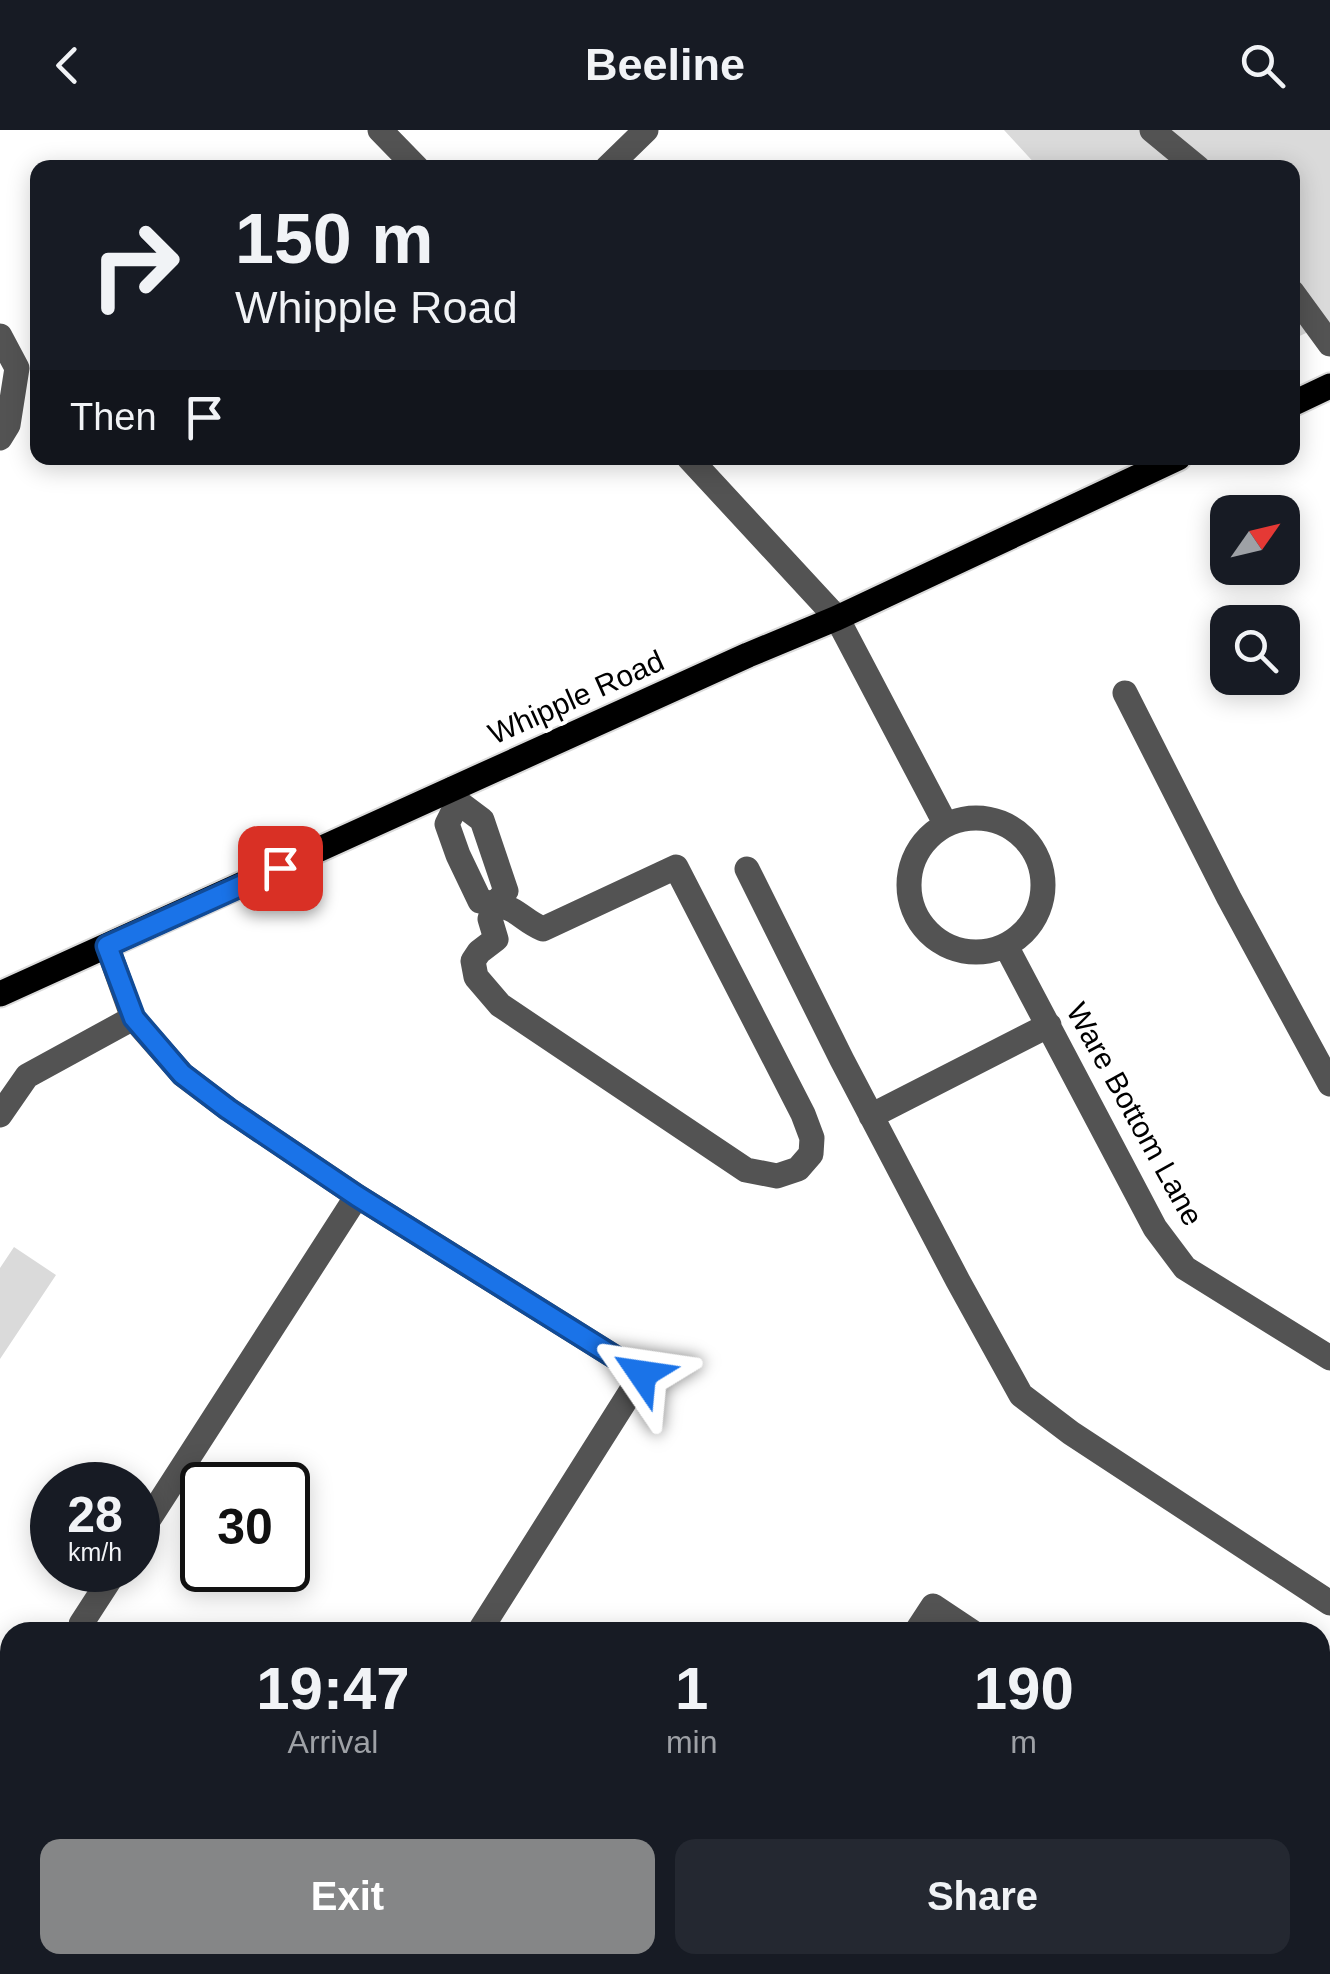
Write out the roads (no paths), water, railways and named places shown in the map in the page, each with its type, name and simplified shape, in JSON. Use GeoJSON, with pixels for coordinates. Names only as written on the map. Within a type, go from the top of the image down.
{"type":"FeatureCollection","features":[{"type":"Feature","properties":{"kind":"main road"},"geometry":{"type":"LineString","coordinates":[[1300,400],[1330,386]]}},
{"type":"Feature","properties":{"kind":"main road","name":"Whipple Road"},"geometry":{"type":"LineString","coordinates":[[0,994],[456,796],[730,663],[836,618],[1163,465]]}},
{"type":"Feature","properties":{"kind":"street"},"geometry":{"type":"LineString","coordinates":[[380,130],[409,160]]}},
{"type":"Feature","properties":{"kind":"street"},"geometry":{"type":"LineString","coordinates":[[615,160],[646,130]]}},
{"type":"Feature","properties":{"kind":"street"},"geometry":{"type":"LineString","coordinates":[[1152,130],[1188,160]]}},
{"type":"Feature","properties":{"kind":"street"},"geometry":{"type":"LineString","coordinates":[[1300,303],[1330,344]]}},
{"type":"Feature","properties":{"kind":"street"},"geometry":{"type":"LineString","coordinates":[[0,336],[17,368],[8,425],[0,438]]}},
{"type":"Feature","properties":{"kind":"street"},"geometry":{"type":"LineString","coordinates":[[695,465],[836,618],[946,824]]}},
{"type":"Feature","properties":{"kind":"street"},"geometry":{"type":"LineString","coordinates":[[1125,693],[1229,898],[1330,1084]]}},
{"type":"Feature","properties":{"kind":"street"},"geometry":{"type":"LineString","coordinates":[[456,796],[447,824],[480,901],[495,904],[512,908],[543,929],[676,867],[803,1114],[812,1138],[811,1154],[798,1169],[777,1176],[746,1170],[500,1006],[476,977],[473,961],[496,939],[490,919],[495,904]]}},
{"type":"Feature","properties":{"kind":"street"},"geometry":{"type":"LineString","coordinates":[[966,818],[988,818],[1008,825],[1024,838],[1036,856],[1043,876],[1043,897],[1024,934],[1006,946],[984,952],[960,951],[939,941],[922,925],[910,892],[914,858],[927,838],[946,824],[966,818]]}},
{"type":"Feature","properties":{"kind":"street"},"geometry":{"type":"LineString","coordinates":[[747,869],[872,1116],[1021,1395],[1071,1434],[1330,1603]]}},
{"type":"Feature","properties":{"kind":"street"},"geometry":{"type":"LineString","coordinates":[[107,946],[134,1018],[182,1074],[357,1196],[642,1374],[485,1622]]}},
{"type":"Feature","properties":{"kind":"street","name":"Ware Bottom Lane"},"geometry":{"type":"LineString","coordinates":[[1006,946],[1156,1228],[1184,1268],[1330,1358]]}},
{"type":"Feature","properties":{"kind":"street"},"geometry":{"type":"LineString","coordinates":[[0,1115],[27,1076],[134,1018]]}},
{"type":"Feature","properties":{"kind":"street"},"geometry":{"type":"LineString","coordinates":[[872,1116],[1048,1025]]}},
{"type":"Feature","properties":{"kind":"street"},"geometry":{"type":"LineString","coordinates":[[160,1502],[357,1196]]}},
{"type":"Feature","properties":{"kind":"street"},"geometry":{"type":"LineString","coordinates":[[81,1622],[101,1592]]}},
{"type":"Feature","properties":{"kind":"street"},"geometry":{"type":"LineString","coordinates":[[923,1622],[933,1606],[957,1622]]}}]}
